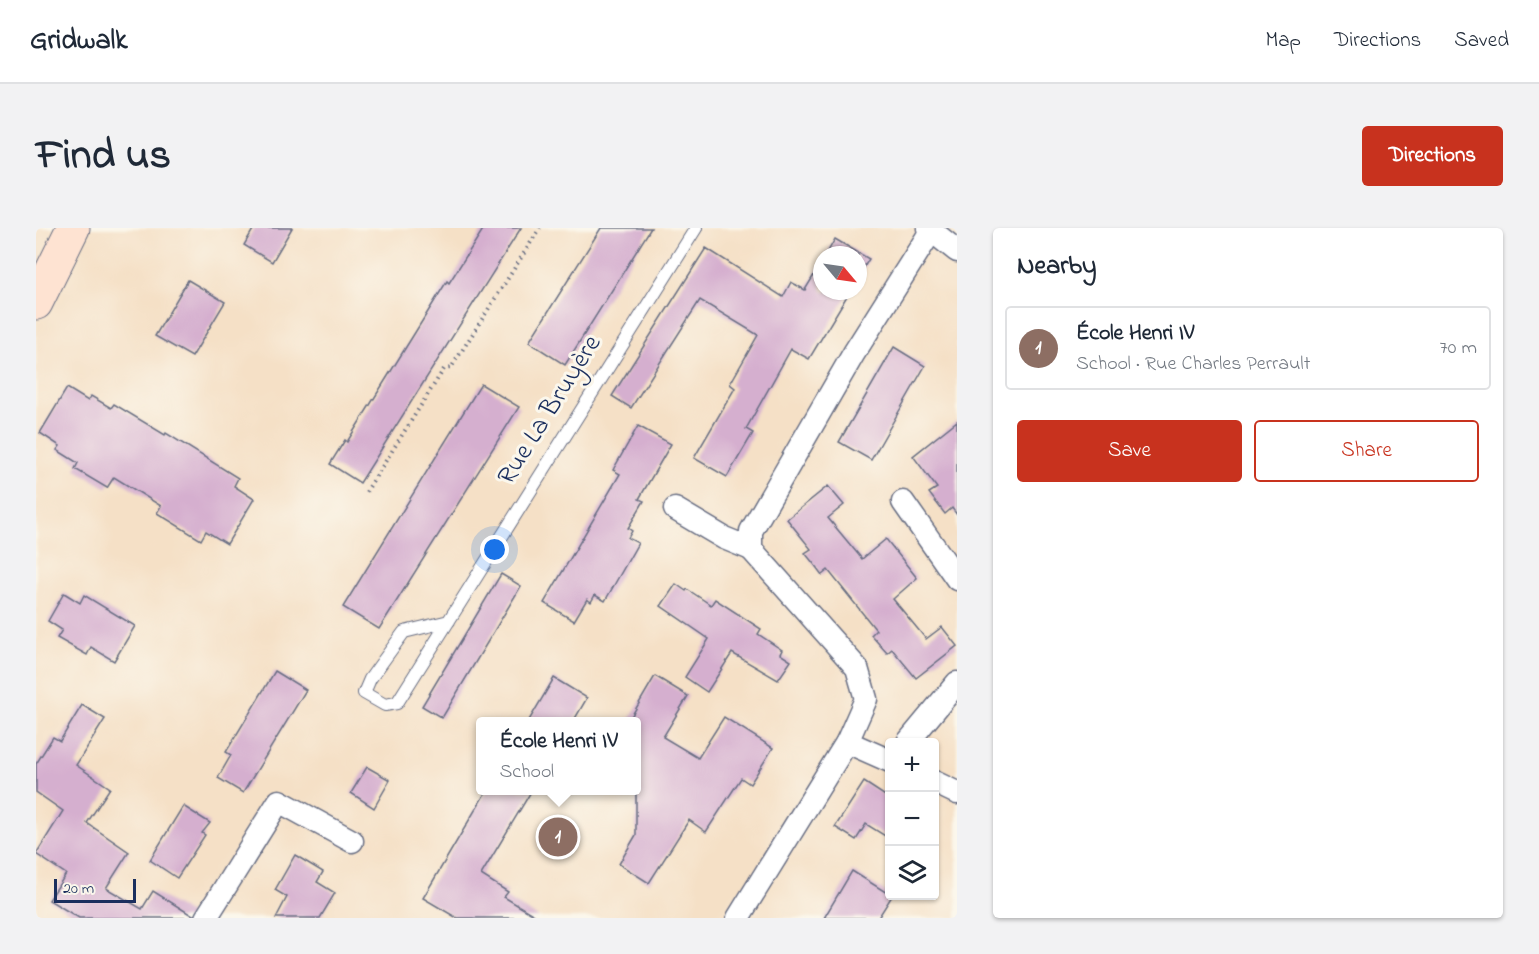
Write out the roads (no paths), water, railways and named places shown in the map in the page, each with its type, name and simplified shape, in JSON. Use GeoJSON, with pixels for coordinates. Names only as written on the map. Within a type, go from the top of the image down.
{"type":"FeatureCollection","features":[{"type":"Feature","properties":{"kind":"street"},"geometry":{"type":"LineString","coordinates":[[36,303],[73,228]]}},
{"type":"Feature","properties":{"kind":"street"},"geometry":{"type":"LineString","coordinates":[[752,549],[751,531],[931,229],[957,251]]}},
{"type":"Feature","properties":{"kind":"street"},"geometry":{"type":"LineString","coordinates":[[903,502],[957,579]]}},
{"type":"Feature","properties":{"kind":"street"},"geometry":{"type":"LineString","coordinates":[[675,509],[724,538],[752,549],[857,668],[866,699],[847,742],[738,918]]}},
{"type":"Feature","properties":{"kind":"street"},"geometry":{"type":"LineString","coordinates":[[911,738],[957,683]]}},
{"type":"Feature","properties":{"kind":"street"},"geometry":{"type":"LineString","coordinates":[[847,742],[885,759]]}},
{"type":"Feature","properties":{"kind":"street"},"geometry":{"type":"LineString","coordinates":[[939,784],[957,793]]}},
{"type":"Feature","properties":{"kind":"street"},"geometry":{"type":"LineString","coordinates":[[206,918],[279,801],[352,841]]}},
{"type":"Feature","properties":{"kind":"lane","name":"Rue La Bruyère"},"geometry":{"type":"LineString","coordinates":[[449,621],[404,632],[370,679],[364,693],[385,705],[397,703],[449,621],[696,228]]}},
{"type":"Feature","properties":{"kind":"place","name":"École Henri IV"},"geometry":{"type":"Point","coordinates":[558,837]}}]}
